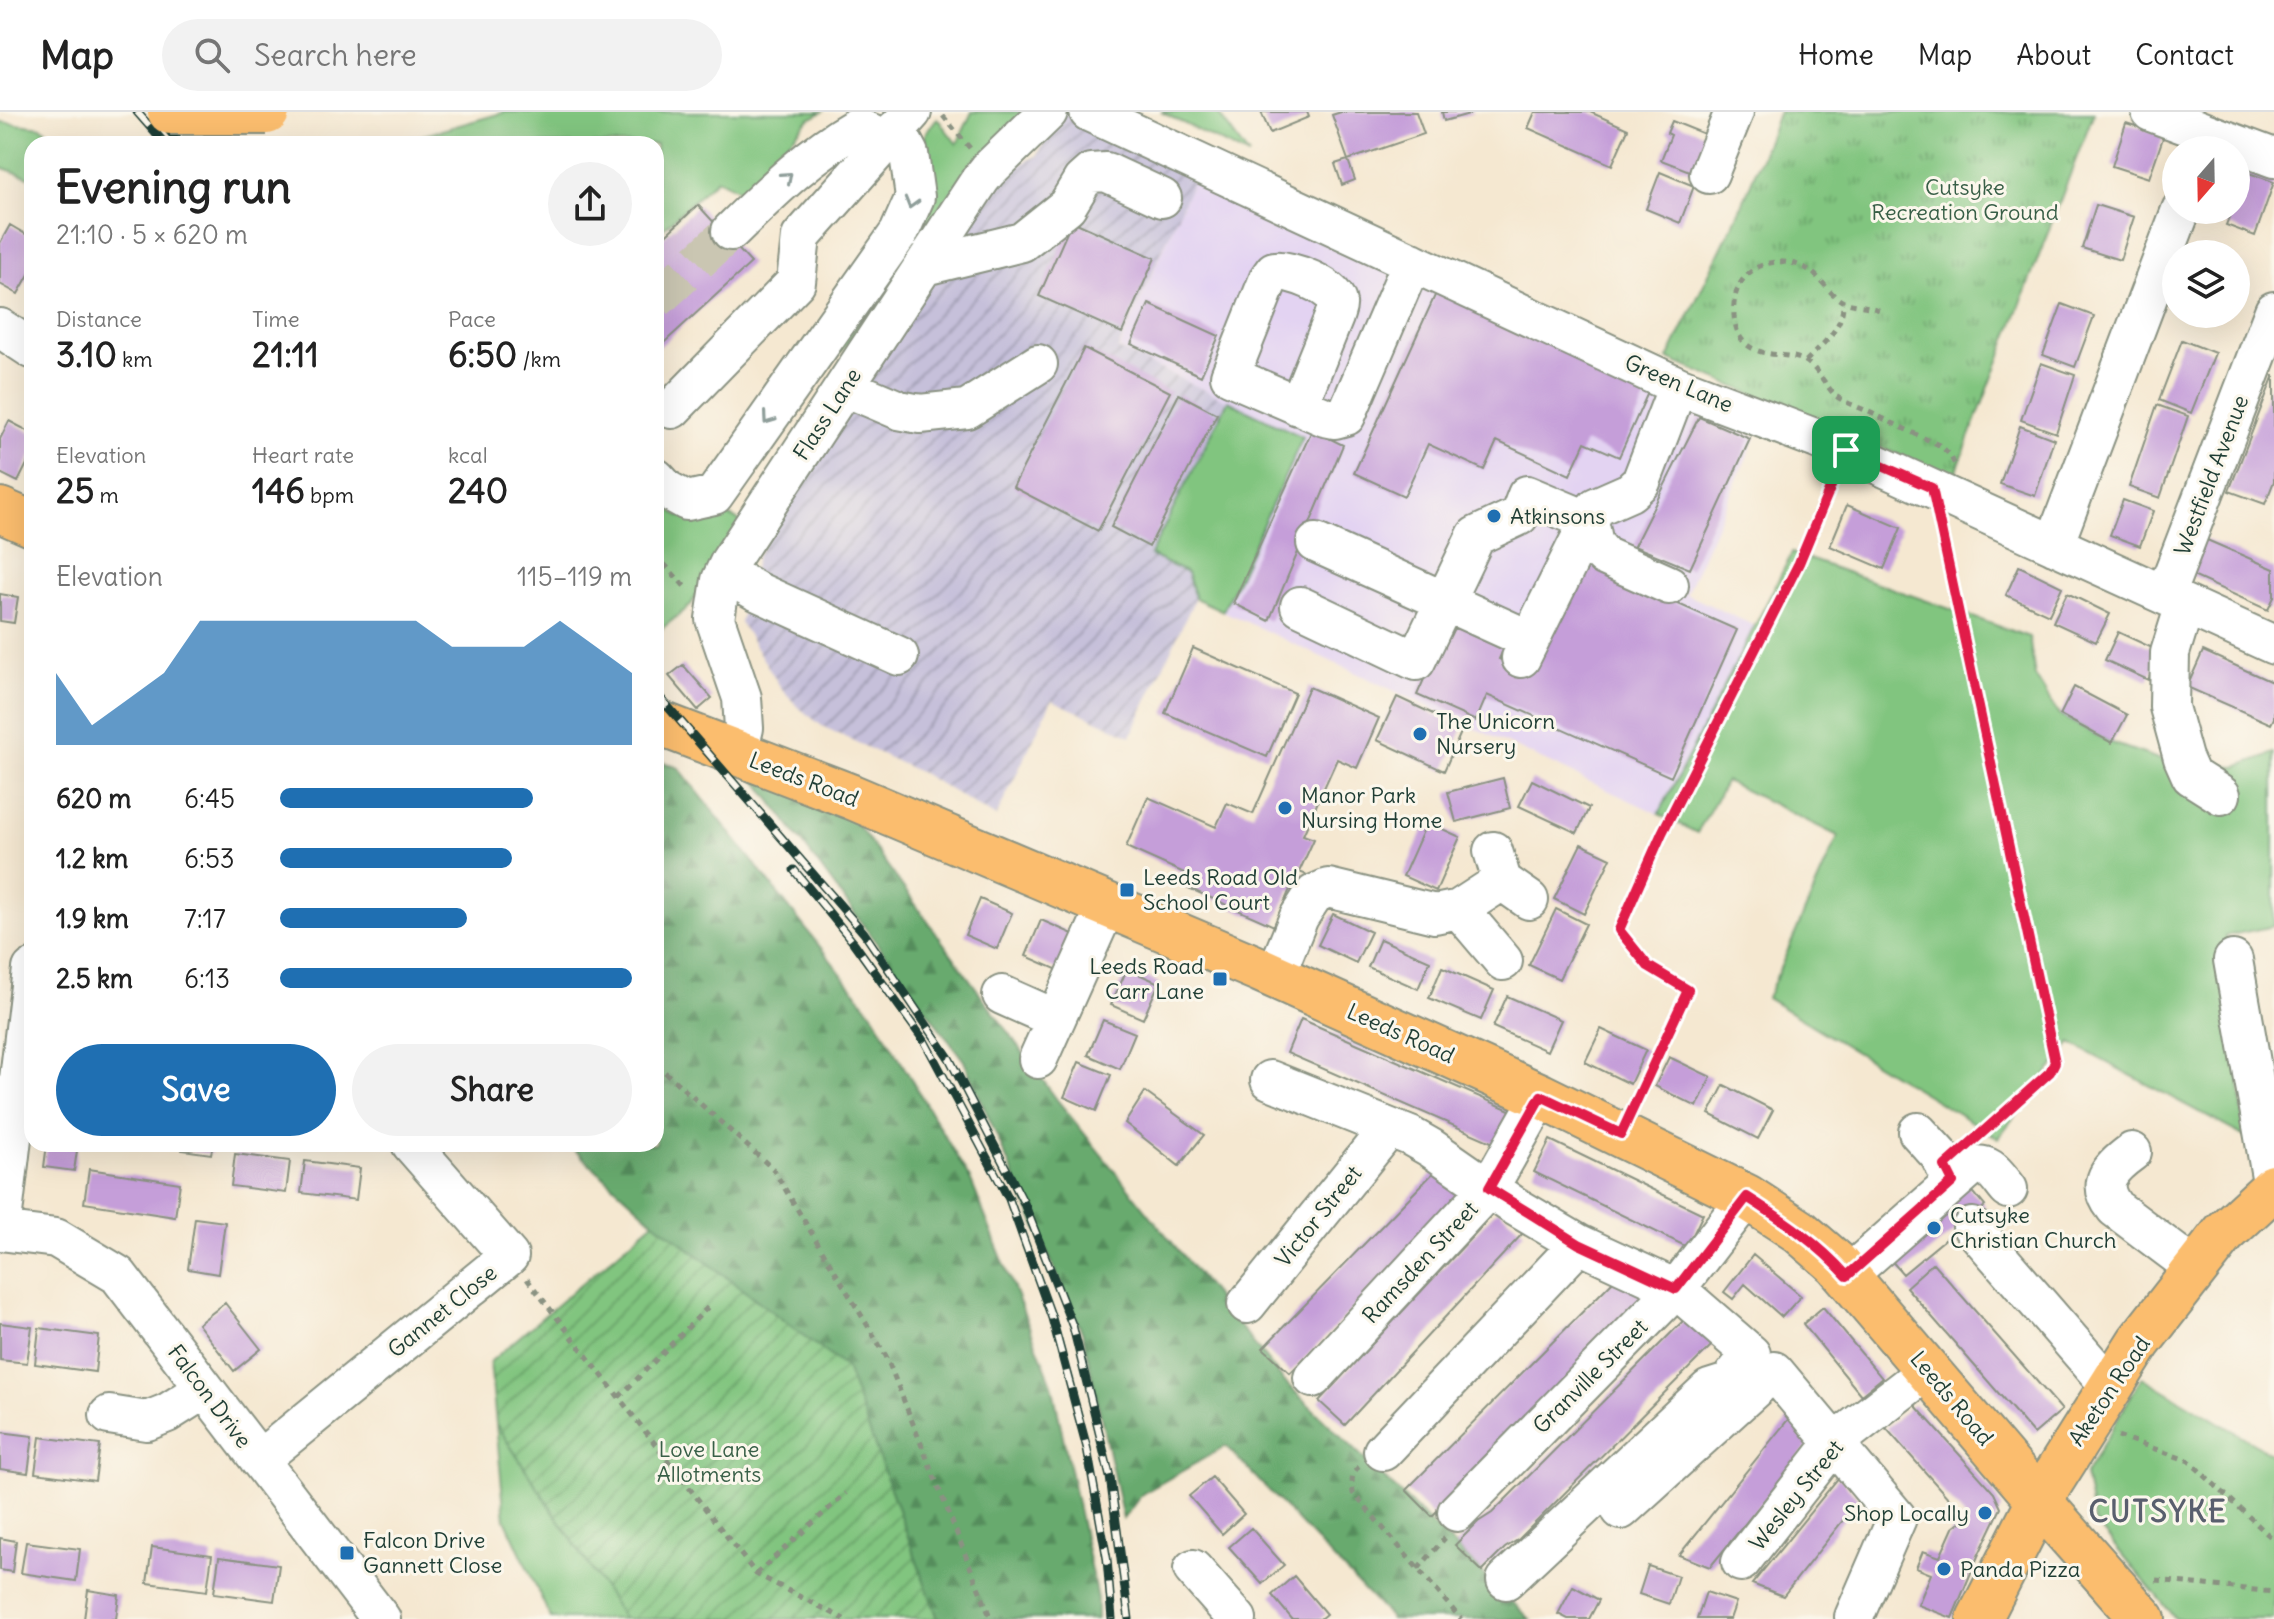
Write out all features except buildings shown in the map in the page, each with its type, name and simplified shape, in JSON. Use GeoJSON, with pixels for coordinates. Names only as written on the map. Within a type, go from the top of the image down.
{"type":"FeatureCollection","features":[{"type":"Feature","properties":{"kind":"main road"},"geometry":{"type":"LineString","coordinates":[[170,112],[270,112]]}},
{"type":"Feature","properties":{"kind":"main road"},"geometry":{"type":"LineString","coordinates":[[0,510],[24,520]]}},
{"type":"Feature","properties":{"kind":"main road","name":"Leeds Road"},"geometry":{"type":"LineString","coordinates":[[664,725],[852,797],[1275,976],[1541,1096],[1747,1197],[1799,1231],[1836,1263],[2143,1619]]}},
{"type":"Feature","properties":{"kind":"main road","name":"Aketon Road"},"geometry":{"type":"LineString","coordinates":[[1979,1619],[2039,1501],[2139,1342],[2224,1233],[2273,1188]]}},
{"type":"Feature","properties":{"kind":"street","name":"Flass Lane"},"geometry":{"type":"LineString","coordinates":[[738,753],[744,728],[742,698],[715,619],[721,580],[730,561],[988,170],[1048,112]]}},
{"type":"Feature","properties":{"kind":"street","name":"Green Lane"},"geometry":{"type":"LineString","coordinates":[[1089,112],[1678,386],[1846,450],[1944,479],[2054,545],[2175,600],[2272,639]]}},
{"type":"Feature","properties":{"kind":"street"},"geometry":{"type":"LineString","coordinates":[[2151,112],[2274,158]]}},
{"type":"Feature","properties":{"kind":"street"},"geometry":{"type":"LineString","coordinates":[[1709,174],[1725,115]]}},
{"type":"Feature","properties":{"kind":"street"},"geometry":{"type":"LineString","coordinates":[[731,231],[786,177],[827,144],[857,127],[898,127]]}},
{"type":"Feature","properties":{"kind":"street"},"geometry":{"type":"LineString","coordinates":[[672,409],[796,282],[801,237],[898,127]]}},
{"type":"Feature","properties":{"kind":"street"},"geometry":{"type":"LineString","coordinates":[[664,487],[687,501],[714,495],[899,233],[915,197],[909,154],[898,127]]}},
{"type":"Feature","properties":{"kind":"street"},"geometry":{"type":"LineString","coordinates":[[924,266],[1022,242],[1067,206],[1082,181],[1091,173],[1106,172],[1162,198]]}},
{"type":"Feature","properties":{"kind":"street"},"geometry":{"type":"LineString","coordinates":[[2054,545],[2176,224]]}},
{"type":"Feature","properties":{"kind":"street"},"geometry":{"type":"LineString","coordinates":[[1298,406],[1325,417],[1335,419],[1346,416],[1412,262]]}},
{"type":"Feature","properties":{"kind":"street","name":"Westfield Avenue"},"geometry":{"type":"LineString","coordinates":[[2221,795],[2191,776],[2169,707],[2175,600],[2274,311]]}},
{"type":"Feature","properties":{"kind":"street"},"geometry":{"type":"LineString","coordinates":[[0,328],[24,344]]}},
{"type":"Feature","properties":{"kind":"street"},"geometry":{"type":"LineString","coordinates":[[845,387],[899,410],[920,414],[967,409],[1038,364]]}},
{"type":"Feature","properties":{"kind":"street"},"geometry":{"type":"LineString","coordinates":[[1316,543],[1445,601],[1525,649],[1596,507],[1630,492],[1641,482],[1678,386]]}},
{"type":"Feature","properties":{"kind":"street"},"geometry":{"type":"LineString","coordinates":[[1300,606],[1416,661],[1476,536],[1519,516],[1527,495],[1589,521]]}},
{"type":"Feature","properties":{"kind":"street"},"geometry":{"type":"LineString","coordinates":[[1589,521],[1594,544],[1604,556],[1669,585]]}},
{"type":"Feature","properties":{"kind":"street"},"geometry":{"type":"LineString","coordinates":[[725,573],[756,591],[899,656]]}},
{"type":"Feature","properties":{"kind":"street"},"geometry":{"type":"LineString","coordinates":[[1275,976],[1299,917],[1314,894],[1328,888],[1435,914],[1459,909],[1508,877]]}},
{"type":"Feature","properties":{"kind":"street"},"geometry":{"type":"LineString","coordinates":[[1038,1059],[1107,905]]}},
{"type":"Feature","properties":{"kind":"street"},"geometry":{"type":"LineString","coordinates":[[1459,909],[1503,961]]}},
{"type":"Feature","properties":{"kind":"street"},"geometry":{"type":"LineString","coordinates":[[2233,960],[2273,1188]]}},
{"type":"Feature","properties":{"kind":"street"},"geometry":{"type":"LineString","coordinates":[[1002,995],[1056,1019]]}},
{"type":"Feature","properties":{"kind":"street"},"geometry":{"type":"LineString","coordinates":[[1,1231],[24,1037]]}},
{"type":"Feature","properties":{"kind":"street"},"geometry":{"type":"LineString","coordinates":[[1270,1080],[1431,1148],[1579,1244],[1676,1289],[1751,1354],[1728,1383],[1709,1389],[1506,1580]]}},
{"type":"Feature","properties":{"kind":"street","name":"Ramsden Street"},"geometry":{"type":"LineString","coordinates":[[1313,1378],[1489,1188],[1541,1096]]}},
{"type":"Feature","properties":{"kind":"street","name":"Victor Street"},"geometry":{"type":"LineString","coordinates":[[1247,1304],[1389,1128]]}},
{"type":"Feature","properties":{"kind":"street"},"geometry":{"type":"LineString","coordinates":[[1918,1132],[1939,1155],[1949,1174]]}},
{"type":"Feature","properties":{"kind":"street","name":"Gannet Close"},"geometry":{"type":"LineString","coordinates":[[259,1460],[509,1256],[418,1152]]}},
{"type":"Feature","properties":{"kind":"street"},"geometry":{"type":"LineString","coordinates":[[2132,1152],[2116,1163],[2107,1176],[2106,1188],[2110,1201],[2196,1269]]}},
{"type":"Feature","properties":{"kind":"street"},"geometry":{"type":"LineString","coordinates":[[1847,1276],[1949,1174],[1981,1164],[1993,1169],[2008,1189]]}},
{"type":"Feature","properties":{"kind":"street","name":"Granville Street"},"geometry":{"type":"LineString","coordinates":[[1457,1512],[1676,1289],[1747,1197]]}},
{"type":"Feature","properties":{"kind":"street"},"geometry":{"type":"LineString","coordinates":[[1972,1227],[2110,1386]]}},
{"type":"Feature","properties":{"kind":"street","name":"Falcon Drive"},"geometry":{"type":"LineString","coordinates":[[1,1231],[56,1238],[118,1275],[381,1619]]}},
{"type":"Feature","properties":{"kind":"street"},"geometry":{"type":"LineString","coordinates":[[1383,1451],[1579,1244]]}},
{"type":"Feature","properties":{"kind":"street","name":"Wesley Street"},"geometry":{"type":"LineString","coordinates":[[1741,1562],[1835,1442],[1928,1370]]}},
{"type":"Feature","properties":{"kind":"street"},"geometry":{"type":"LineString","coordinates":[[1621,1510],[1774,1371],[1897,1518],[1854,1617]]}},
{"type":"Feature","properties":{"kind":"street"},"geometry":{"type":"LineString","coordinates":[[109,1415],[147,1421],[167,1413],[205,1389]]}},
{"type":"Feature","properties":{"kind":"street"},"geometry":{"type":"LineString","coordinates":[[1193,1569],[1237,1619]]}},
{"type":"Feature","properties":{"kind":"path"},"geometry":{"type":"LineString","coordinates":[[940,112],[988,170]]}},
{"type":"Feature","properties":{"kind":"path"},"geometry":{"type":"LineString","coordinates":[[1879,310],[1843,302],[1812,272],[1785,262],[1772,262],[1748,273],[1735,298],[1734,314],[1736,329],[1745,344],[1766,354],[1806,361],[1837,397],[1941,446],[1950,455],[1944,479],[2055,1062],[2050,1072],[1949,1174]]}},
{"type":"Feature","properties":{"kind":"path"},"geometry":{"type":"LineString","coordinates":[[1806,361],[1840,324],[1843,302]]}},
{"type":"Feature","properties":{"kind":"path"},"geometry":{"type":"LineString","coordinates":[[1621,1134],[1688,990],[1648,966],[1619,930],[1662,833],[1799,563],[1846,450]]}},
{"type":"Feature","properties":{"kind":"path"},"geometry":{"type":"LineString","coordinates":[[664,1071],[773,1169],[886,1356],[991,1619]]}},
{"type":"Feature","properties":{"kind":"path"},"geometry":{"type":"LineString","coordinates":[[509,1256],[756,1574],[844,1619]]}},
{"type":"Feature","properties":{"kind":"path"},"geometry":{"type":"LineString","coordinates":[[619,1397],[711,1304]]}},
{"type":"Feature","properties":{"kind":"path"},"geometry":{"type":"LineString","coordinates":[[2086,1424],[2189,1461],[2274,1540]]}},
{"type":"Feature","properties":{"kind":"path"},"geometry":{"type":"LineString","coordinates":[[1383,1451],[1355,1470],[1353,1493],[1461,1619]]}},
{"type":"Feature","properties":{"kind":"path"},"geometry":{"type":"LineString","coordinates":[[756,1574],[846,1493]]}},
{"type":"Feature","properties":{"kind":"path"},"geometry":{"type":"LineString","coordinates":[[1418,1569],[1453,1528],[1457,1512]]}},
{"type":"Feature","properties":{"kind":"path"},"geometry":{"type":"LineString","coordinates":[[2106,1574],[2274,1592]]}},
{"type":"Feature","properties":{"kind":"shaded area"},"geometry":{"type":"Polygon","coordinates":[[[1072,112],[1193,181],[1118,349],[1228,401],[1150,555],[1187,573],[1195,598],[1131,736],[1052,700],[996,817],[923,774],[822,726],[781,688],[740,622],[757,556],[953,241],[1000,175],[1038,155],[1058,113],[1072,112]]]}},
{"type":"Feature","properties":{"kind":"shaded area","name":"Atkinsons"},"geometry":{"type":"Polygon","coordinates":[[[1193,181],[1756,437],[1686,594],[1755,626],[1659,814],[1223,611],[1302,437],[1119,349],[1193,181]]]}},
{"type":"Feature","properties":{"kind":"green space"},"geometry":{"type":"Polygon","coordinates":[[[505,112],[822,112],[808,120],[744,193],[717,179],[664,228],[664,136],[421,136],[505,112]]]}},
{"type":"Feature","properties":{"kind":"green space"},"geometry":{"type":"Polygon","coordinates":[[[972,112],[1032,112],[715,509],[742,522],[690,606],[664,627],[664,505],[681,517],[922,206],[925,134],[937,118],[957,144],[972,112]]]}},
{"type":"Feature","properties":{"kind":"green space"},"geometry":{"type":"Polygon","coordinates":[[[1161,112],[1217,112],[1249,156],[1161,112]]]}},
{"type":"Feature","properties":{"kind":"green space","name":"Cutsyke Recreation Ground"},"geometry":{"type":"Polygon","coordinates":[[[1779,112],[2094,112],[1954,478],[1668,359],[1743,203],[1779,112]]]}},
{"type":"Feature","properties":{"kind":"green space"},"geometry":{"type":"Polygon","coordinates":[[[0,122],[42,127],[55,136],[24,136],[24,175],[0,167],[0,122]]]}},
{"type":"Feature","properties":{"kind":"green space"},"geometry":{"type":"Polygon","coordinates":[[[1228,401],[1303,437],[1223,611],[1195,598],[1187,573],[1150,555],[1228,401]]]}},
{"type":"Feature","properties":{"kind":"green space"},"geometry":{"type":"Polygon","coordinates":[[[1792,553],[2029,637],[2035,676],[2059,715],[2112,743],[2167,762],[2236,767],[2274,753],[2274,926],[2226,936],[2245,1137],[2071,1043],[1998,1138],[1767,998],[1838,836],[1726,781],[1697,833],[1659,814],[1792,553]]]}},
{"type":"Feature","properties":{"kind":"green space"},"geometry":{"type":"Polygon","coordinates":[[[664,762],[679,768],[873,1014],[971,1181],[1052,1384],[1097,1599],[1097,1619],[938,1619],[846,1368],[654,1222],[577,1152],[664,1152],[664,762]]]}},
{"type":"Feature","properties":{"kind":"green space"},"geometry":{"type":"Polygon","coordinates":[[[749,771],[852,817],[1058,1101],[1283,1380],[1530,1619],[1391,1619],[1226,1446],[1142,1494],[1123,1519],[1083,1334],[964,1061],[749,771]]]}},
{"type":"Feature","properties":{"kind":"green space","name":"Love Lane Allotments"},"geometry":{"type":"Polygon","coordinates":[[[654,1222],[846,1368],[938,1619],[624,1619],[496,1424],[490,1362],[654,1222]]]}},
{"type":"Feature","properties":{"kind":"green space"},"geometry":{"type":"Polygon","coordinates":[[[2142,1377],[2274,1455],[2274,1619],[2176,1619],[2094,1521],[2085,1475],[2142,1377]]]}},
{"type":"Feature","properties":{"kind":"green space"},"geometry":{"type":"Polygon","coordinates":[[[496,1424],[624,1619],[551,1619],[505,1519],[496,1424]]]}},
{"type":"Feature","properties":{"kind":"tunnel"},"geometry":{"type":"LineString","coordinates":[[664,293],[731,231]]}},
{"type":"Feature","properties":{"kind":"railway"},"geometry":{"type":"LineString","coordinates":[[137,112],[158,136]]}},
{"type":"Feature","properties":{"kind":"railway"},"geometry":{"type":"LineString","coordinates":[[153,112],[174,136]]}},
{"type":"Feature","properties":{"kind":"railway"},"geometry":{"type":"LineString","coordinates":[[664,702],[864,933],[949,1058],[1024,1203],[1073,1327],[1110,1477],[1129,1619]]}},
{"type":"Feature","properties":{"kind":"railway"},"geometry":{"type":"LineString","coordinates":[[794,870],[853,942],[925,1042],[1009,1199],[1052,1318],[1087,1448],[1107,1559],[1112,1619]]}},
{"type":"Feature","properties":{"kind":"place","name":"Atkinsons"},"geometry":{"type":"Point","coordinates":[1494,516]}},
{"type":"Feature","properties":{"kind":"place","name":"The Unicorn Nursery"},"geometry":{"type":"Point","coordinates":[1420,734]}},
{"type":"Feature","properties":{"kind":"place","name":"Manor Park Nursing Home"},"geometry":{"type":"Point","coordinates":[1285,808]}},
{"type":"Feature","properties":{"kind":"place","name":"Leeds Road Old School Court"},"geometry":{"type":"Point","coordinates":[1127,890]}},
{"type":"Feature","properties":{"kind":"place","name":"Leeds Road Carr Lane"},"geometry":{"type":"Point","coordinates":[1220,979]}},
{"type":"Feature","properties":{"kind":"place","name":"Cutsyke Christian Church"},"geometry":{"type":"Point","coordinates":[1934,1228]}},
{"type":"Feature","properties":{"kind":"place","name":"Shop Locally"},"geometry":{"type":"Point","coordinates":[1985,1513]}},
{"type":"Feature","properties":{"kind":"place","name":"Falcon Drive Gannett Close"},"geometry":{"type":"Point","coordinates":[347,1553]}},
{"type":"Feature","properties":{"kind":"place","name":"Panda Pizza"},"geometry":{"type":"Point","coordinates":[1944,1569]}},
{"type":"Feature","properties":{"kind":"district","name":"CUTSYKE"},"geometry":{"type":"Point","coordinates":[2158,1511]}},
{"type":"Feature","properties":{"kind":"route"},"geometry":{"type":"LineString","coordinates":[[1846,450],[1932,488],[2055,1062],[2050,1072],[1945,1166],[1953,1182],[1847,1276],[1799,1231],[1747,1197],[1676,1289],[1579,1244],[1489,1188],[1541,1096],[1621,1134],[1688,990],[1648,966],[1619,930],[1662,833],[1799,563],[1846,450]]}}]}
